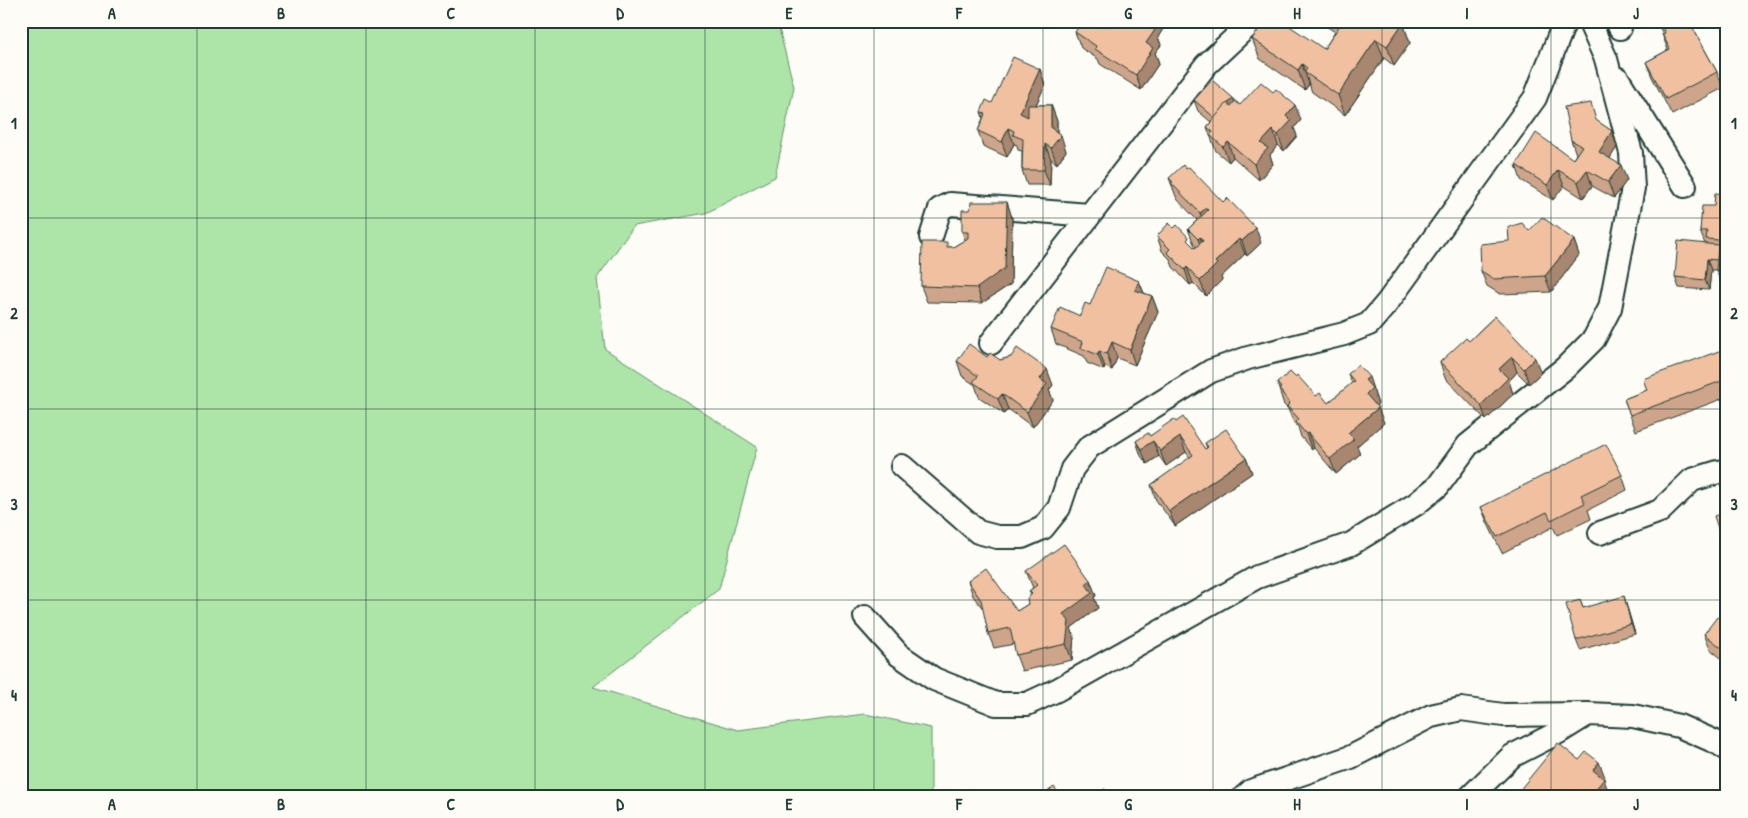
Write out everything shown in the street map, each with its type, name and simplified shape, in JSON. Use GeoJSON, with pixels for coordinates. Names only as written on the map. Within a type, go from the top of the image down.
{"type":"FeatureCollection","features":[{"type":"Feature","properties":{"kind":"street"},"geometry":{"type":"LineString","coordinates":[[991,343],[1206,65],[1253,21]]}},
{"type":"Feature","properties":{"kind":"street"},"geometry":{"type":"LineString","coordinates":[[902,466],[978,532],[997,537],[1022,537],[1043,528],[1058,508],[1072,469],[1089,447],[1211,372],[1248,358],[1344,334],[1369,324],[1387,303],[1535,98],[1565,21]]}},
{"type":"Feature","properties":{"kind":"street"},"geometry":{"type":"LineString","coordinates":[[1589,21],[1606,59],[1685,186]]}},
{"type":"Feature","properties":{"kind":"street"},"geometry":{"type":"LineString","coordinates":[[865,617],[899,655],[934,679],[996,704],[1027,704],[1057,690],[1257,577],[1351,544],[1416,504],[1438,486],[1468,445],[1565,368],[1594,339],[1610,308],[1633,188],[1631,153],[1606,59]]}},
{"type":"Feature","properties":{"kind":"street"},"geometry":{"type":"LineString","coordinates":[[931,237],[940,209],[950,204],[1089,215]]}},
{"type":"Feature","properties":{"kind":"street"},"geometry":{"type":"LineString","coordinates":[[1600,533],[1660,511],[1692,480],[1727,471]]}},
{"type":"Feature","properties":{"kind":"street"},"geometry":{"type":"LineString","coordinates":[[1244,797],[1251,790],[1351,757],[1431,716],[1461,709],[1503,715],[1588,714],[1633,716],[1679,726],[1718,743],[1727,749]]}},
{"type":"Feature","properties":{"kind":"street"},"geometry":{"type":"LineString","coordinates":[[1470,797],[1512,756],[1559,732],[1588,714]]}},
{"type":"Feature","properties":{"kind":"green space"},"geometry":{"type":"Polygon","coordinates":[[[21,21],[777,21],[794,87],[775,177],[706,213],[634,226],[597,278],[605,349],[757,447],[719,589],[593,687],[738,730],[865,714],[931,728],[931,797],[21,797],[21,21]]]}},
{"type":"Feature","properties":{"kind":"building"},"geometry":{"type":"Polygon","coordinates":[[[1082,21],[1096,21],[1104,26],[1105,23],[1110,26],[1113,21],[1153,21],[1151,24],[1148,22],[1147,24],[1155,30],[1146,43],[1153,48],[1136,75],[1095,49],[1096,46],[1075,32],[1082,21]]]}},
{"type":"Feature","properties":{"kind":"building"},"geometry":{"type":"Polygon","coordinates":[[[1265,21],[1282,21],[1324,49],[1341,21],[1400,21],[1403,23],[1387,46],[1376,39],[1338,95],[1304,72],[1307,68],[1302,64],[1298,70],[1252,39],[1265,21]]]}},
{"type":"Feature","properties":{"kind":"building"},"geometry":{"type":"Polygon","coordinates":[[[1659,21],[1689,21],[1717,72],[1666,99],[1646,62],[1670,49],[1662,34],[1665,33],[1659,21]]]}},
{"type":"Feature","properties":{"kind":"building"},"geometry":{"type":"Polygon","coordinates":[[[1013,57],[1040,69],[1020,113],[1028,117],[1028,105],[1051,105],[1051,128],[1061,135],[1051,148],[1045,144],[1044,170],[1022,170],[1023,139],[1013,135],[1014,131],[1008,128],[1002,142],[978,131],[985,114],[981,112],[986,100],[992,103],[1013,57]]]}},
{"type":"Feature","properties":{"kind":"building"},"geometry":{"type":"Polygon","coordinates":[[[1212,80],[1233,98],[1215,118],[1194,100],[1212,80]]]}},
{"type":"Feature","properties":{"kind":"building"},"geometry":{"type":"Polygon","coordinates":[[[1261,82],[1273,92],[1276,89],[1295,105],[1286,116],[1291,121],[1278,135],[1273,130],[1261,143],[1268,148],[1254,164],[1228,142],[1223,147],[1210,135],[1213,132],[1207,127],[1227,103],[1231,106],[1235,101],[1240,105],[1261,82]]]}},
{"type":"Feature","properties":{"kind":"building"},"geometry":{"type":"Polygon","coordinates":[[[1591,103],[1596,120],[1612,131],[1599,152],[1621,165],[1608,182],[1587,170],[1578,182],[1558,170],[1547,185],[1516,165],[1536,133],[1573,159],[1582,146],[1571,140],[1564,107],[1591,103]]]}},
{"type":"Feature","properties":{"kind":"building"},"geometry":{"type":"Polygon","coordinates":[[[1183,165],[1186,169],[1189,167],[1223,202],[1227,198],[1256,228],[1242,241],[1239,239],[1215,262],[1217,264],[1200,281],[1187,267],[1185,270],[1167,252],[1170,249],[1157,236],[1169,223],[1174,228],[1177,225],[1195,248],[1203,241],[1200,237],[1198,239],[1188,229],[1208,210],[1206,208],[1200,213],[1171,183],[1173,182],[1169,178],[1183,165]]]}},
{"type":"Feature","properties":{"kind":"building"},"geometry":{"type":"Polygon","coordinates":[[[1715,193],[1727,194],[1727,271],[1716,270],[1719,240],[1706,239],[1707,231],[1700,231],[1702,206],[1714,206],[1715,193]]]}},
{"type":"Feature","properties":{"kind":"building"},"geometry":{"type":"Polygon","coordinates":[[[971,202],[1007,202],[1005,268],[977,288],[921,286],[922,242],[947,242],[947,247],[953,247],[968,238],[968,232],[962,232],[962,210],[970,210],[971,202]]]}},
{"type":"Feature","properties":{"kind":"building"},"geometry":{"type":"Polygon","coordinates":[[[1542,217],[1574,240],[1545,276],[1494,279],[1481,271],[1480,244],[1509,241],[1508,227],[1522,223],[1529,231],[1542,217]]]}},
{"type":"Feature","properties":{"kind":"building"},"geometry":{"type":"Polygon","coordinates":[[[1678,241],[1718,245],[1717,260],[1707,259],[1705,280],[1675,277],[1678,241]]]}},
{"type":"Feature","properties":{"kind":"building"},"geometry":{"type":"Polygon","coordinates":[[[1106,267],[1139,281],[1135,290],[1152,296],[1130,350],[1112,342],[1107,354],[1099,351],[1098,355],[1081,348],[1083,342],[1051,329],[1060,307],[1080,316],[1085,303],[1090,305],[1106,267]]]}},
{"type":"Feature","properties":{"kind":"building"},"geometry":{"type":"Polygon","coordinates":[[[1495,316],[1535,358],[1524,369],[1512,357],[1499,369],[1508,378],[1481,405],[1440,362],[1466,338],[1469,341],[1495,316]]]}},
{"type":"Feature","properties":{"kind":"building"},"geometry":{"type":"Polygon","coordinates":[[[969,344],[987,357],[990,353],[1000,360],[1011,357],[1017,348],[1047,369],[1040,379],[1047,384],[1027,412],[1002,394],[998,399],[973,382],[978,376],[957,361],[969,344]]]}},
{"type":"Feature","properties":{"kind":"building"},"geometry":{"type":"Polygon","coordinates":[[[1727,348],[1727,379],[1630,415],[1624,399],[1647,390],[1643,379],[1727,348]]]}},
{"type":"Feature","properties":{"kind":"building"},"geometry":{"type":"Polygon","coordinates":[[[1358,365],[1369,377],[1365,380],[1372,388],[1366,394],[1378,408],[1348,433],[1354,439],[1330,459],[1296,422],[1299,419],[1287,406],[1290,403],[1279,389],[1281,388],[1277,383],[1290,372],[1295,377],[1297,375],[1316,396],[1320,393],[1328,403],[1354,381],[1348,374],[1358,365]]]}},
{"type":"Feature","properties":{"kind":"building"},"geometry":{"type":"Polygon","coordinates":[[[1183,417],[1205,449],[1208,447],[1205,443],[1226,429],[1246,458],[1169,511],[1151,485],[1193,455],[1180,437],[1160,451],[1153,441],[1141,449],[1136,441],[1148,433],[1150,436],[1174,419],[1176,422],[1183,417]]]}},
{"type":"Feature","properties":{"kind":"building"},"geometry":{"type":"Polygon","coordinates":[[[1606,444],[1622,475],[1581,495],[1585,503],[1551,520],[1547,512],[1497,537],[1481,507],[1606,444]]]}},
{"type":"Feature","properties":{"kind":"building"},"geometry":{"type":"Polygon","coordinates":[[[1727,512],[1727,556],[1714,516],[1727,512]]]}},
{"type":"Feature","properties":{"kind":"building"},"geometry":{"type":"Polygon","coordinates":[[[1064,544],[1090,580],[1086,584],[1092,593],[1063,614],[1069,621],[1066,644],[1016,655],[1010,628],[988,633],[981,600],[968,581],[986,568],[1017,611],[1028,604],[1027,598],[1032,594],[1029,591],[1037,585],[1026,571],[1064,544]]]}},
{"type":"Feature","properties":{"kind":"building"},"geometry":{"type":"Polygon","coordinates":[[[1624,596],[1631,624],[1576,640],[1566,604],[1580,600],[1583,608],[1624,596]]]}},
{"type":"Feature","properties":{"kind":"building"},"geometry":{"type":"Polygon","coordinates":[[[1717,617],[1727,626],[1727,652],[1704,634],[1717,617]]]}},
{"type":"Feature","properties":{"kind":"building"},"geometry":{"type":"Polygon","coordinates":[[[1558,743],[1579,760],[1586,752],[1599,762],[1593,770],[1604,779],[1589,797],[1514,797],[1558,743]]]}},
{"type":"Feature","properties":{"kind":"building"},"geometry":{"type":"Polygon","coordinates":[[[1054,787],[1062,797],[1040,797],[1054,787]]]}},
{"type":"Feature","properties":{"kind":"building"},"geometry":{"type":"Polygon","coordinates":[[[1105,789],[1110,797],[1093,797],[1105,789]]]}}]}
